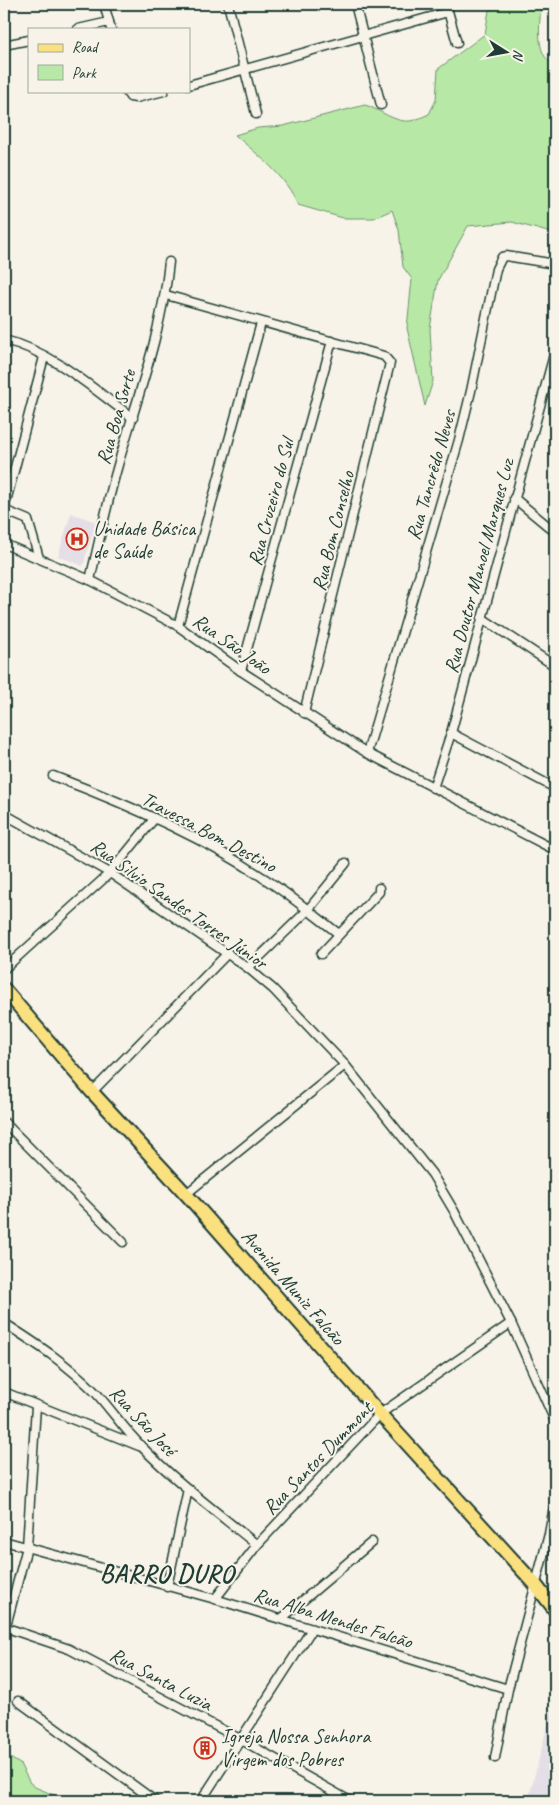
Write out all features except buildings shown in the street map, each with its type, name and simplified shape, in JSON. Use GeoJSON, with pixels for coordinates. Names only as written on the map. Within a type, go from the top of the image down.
{"type":"FeatureCollection","features":[{"type":"Feature","properties":{"kind":"main road","name":"Avenida Muniz Falcão"},"geometry":{"type":"LineString","coordinates":[[4,989],[92,1092],[186,1194],[380,1414],[535,1584],[555,1610]]}},
{"type":"Feature","properties":{"kind":"street"},"geometry":{"type":"LineString","coordinates":[[86,28],[110,25],[104,4]]}},
{"type":"Feature","properties":{"kind":"street"},"geometry":{"type":"LineString","coordinates":[[228,4],[256,114]]}},
{"type":"Feature","properties":{"kind":"street"},"geometry":{"type":"LineString","coordinates":[[355,4],[381,105]]}},
{"type":"Feature","properties":{"kind":"street"},"geometry":{"type":"LineString","coordinates":[[190,85],[364,37],[447,8],[457,43]]}},
{"type":"Feature","properties":{"kind":"street"},"geometry":{"type":"LineString","coordinates":[[4,45],[28,40]]}},
{"type":"Feature","properties":{"kind":"street"},"geometry":{"type":"LineString","coordinates":[[128,94],[136,98],[160,92]]}},
{"type":"Feature","properties":{"kind":"street","name":"Rua Tancrêdo Neves"},"geometry":{"type":"LineString","coordinates":[[367,753],[459,440],[496,269],[502,257],[506,256],[555,264]]}},
{"type":"Feature","properties":{"kind":"street","name":"Rua Boa Sorte"},"geometry":{"type":"LineString","coordinates":[[90,580],[118,463],[133,418],[166,295],[169,262]]}},
{"type":"Feature","properties":{"kind":"street"},"geometry":{"type":"LineString","coordinates":[[166,295],[261,323],[332,341]]}},
{"type":"Feature","properties":{"kind":"street"},"geometry":{"type":"LineString","coordinates":[[178,626],[261,323]]}},
{"type":"Feature","properties":{"kind":"street"},"geometry":{"type":"LineString","coordinates":[[4,340],[23,344],[58,364],[133,418]]}},
{"type":"Feature","properties":{"kind":"street","name":"Rua Bom Conselho"},"geometry":{"type":"LineString","coordinates":[[304,712],[390,368],[388,358],[332,341]]}},
{"type":"Feature","properties":{"kind":"street","name":"Rua Cruzeiro do Sul"},"geometry":{"type":"LineString","coordinates":[[241,671],[332,341]]}},
{"type":"Feature","properties":{"kind":"street","name":"Rua Doutor Manoel Marques Luz"},"geometry":{"type":"LineString","coordinates":[[433,788],[451,733],[555,351]]}},
{"type":"Feature","properties":{"kind":"street"},"geometry":{"type":"LineString","coordinates":[[39,558],[28,520],[4,510],[44,357]]}},
{"type":"Feature","properties":{"kind":"street"},"geometry":{"type":"LineString","coordinates":[[514,498],[555,532]]}},
{"type":"Feature","properties":{"kind":"street","name":"Rua São João"},"geometry":{"type":"LineString","coordinates":[[4,544],[90,580],[178,626],[241,671],[367,753],[555,850]]}},
{"type":"Feature","properties":{"kind":"street"},"geometry":{"type":"LineString","coordinates":[[482,618],[555,666]]}},
{"type":"Feature","properties":{"kind":"street"},"geometry":{"type":"LineString","coordinates":[[451,733],[555,788]]}},
{"type":"Feature","properties":{"kind":"street","name":"Travessa Bom Destino"},"geometry":{"type":"LineString","coordinates":[[53,776],[154,819],[233,859],[308,910],[339,934]]}},
{"type":"Feature","properties":{"kind":"street","name":"Rua Silvio Sandes Torres Júnior"},"geometry":{"type":"LineString","coordinates":[[4,814],[110,873],[228,953],[273,990],[345,1065],[432,1174],[454,1211],[511,1323],[555,1421]]}},
{"type":"Feature","properties":{"kind":"street"},"geometry":{"type":"LineString","coordinates":[[4,969],[110,873],[154,819]]}},
{"type":"Feature","properties":{"kind":"street"},"geometry":{"type":"LineString","coordinates":[[248,968],[308,910],[346,863]]}},
{"type":"Feature","properties":{"kind":"street"},"geometry":{"type":"LineString","coordinates":[[321,954],[380,892],[379,888]]}},
{"type":"Feature","properties":{"kind":"street"},"geometry":{"type":"LineString","coordinates":[[92,1092],[228,953]]}},
{"type":"Feature","properties":{"kind":"street"},"geometry":{"type":"LineString","coordinates":[[186,1194],[295,1101],[345,1065]]}},
{"type":"Feature","properties":{"kind":"street"},"geometry":{"type":"LineString","coordinates":[[4,1122],[123,1242]]}},
{"type":"Feature","properties":{"kind":"street","name":"Rua São José"},"geometry":{"type":"LineString","coordinates":[[4,1323],[53,1354],[97,1395],[141,1446],[188,1488],[257,1544]]}},
{"type":"Feature","properties":{"kind":"street","name":"Rua Santos Dummont"},"geometry":{"type":"LineString","coordinates":[[215,1599],[257,1544],[380,1414],[511,1323]]}},
{"type":"Feature","properties":{"kind":"street"},"geometry":{"type":"LineString","coordinates":[[4,1392],[141,1446]]}},
{"type":"Feature","properties":{"kind":"street"},"geometry":{"type":"LineString","coordinates":[[5,1629],[27,1547],[36,1406]]}},
{"type":"Feature","properties":{"kind":"street"},"geometry":{"type":"LineString","coordinates":[[167,1587],[188,1488]]}},
{"type":"Feature","properties":{"kind":"street"},"geometry":{"type":"LineString","coordinates":[[495,1758],[508,1689],[535,1584],[552,1535],[555,1501]]}},
{"type":"Feature","properties":{"kind":"street","name":"Rua Alba Mendes Falcão"},"geometry":{"type":"LineString","coordinates":[[4,1540],[215,1599],[508,1689]]}},
{"type":"Feature","properties":{"kind":"street"},"geometry":{"type":"LineString","coordinates":[[282,1619],[372,1542]]}},
{"type":"Feature","properties":{"kind":"street","name":"Rua Santa Luzia"},"geometry":{"type":"LineString","coordinates":[[5,1629],[69,1649],[350,1801]]}},
{"type":"Feature","properties":{"kind":"street"},"geometry":{"type":"LineString","coordinates":[[201,1801],[312,1629]]}},
{"type":"Feature","properties":{"kind":"street"},"geometry":{"type":"LineString","coordinates":[[18,1701],[155,1801]]}},
{"type":"Feature","properties":{"kind":"shaded area","name":"Unidade Básica de Saúde"},"geometry":{"type":"Polygon","coordinates":[[[71,513],[96,522],[83,566],[58,556],[71,513]]]}},
{"type":"Feature","properties":{"kind":"shaded area"},"geometry":{"type":"Polygon","coordinates":[[[555,1696],[555,1801],[528,1801],[555,1696]]]}},
{"type":"Feature","properties":{"kind":"green space"},"geometry":{"type":"Polygon","coordinates":[[[499,4],[541,4],[539,29],[541,47],[548,60],[555,64],[555,234],[512,222],[468,226],[438,280],[430,329],[433,381],[425,406],[407,328],[412,279],[403,267],[399,230],[392,210],[374,218],[343,218],[298,205],[293,194],[279,175],[235,135],[258,128],[283,126],[365,105],[404,121],[415,120],[429,114],[436,100],[438,69],[485,34],[489,10],[499,4]]]}},
{"type":"Feature","properties":{"kind":"green space"},"geometry":{"type":"Polygon","coordinates":[[[4,1756],[20,1764],[30,1783],[35,1787],[68,1801],[4,1801],[4,1756]]]}},
{"type":"Feature","properties":{"kind":"place","name":"Unidade Básica de Saúde"},"geometry":{"type":"Point","coordinates":[77,539]}},
{"type":"Feature","properties":{"kind":"place","name":"Igreja Nossa Senhora Virgem dos Pobres"},"geometry":{"type":"Point","coordinates":[205,1748]}},
{"type":"Feature","properties":{"kind":"district","name":"BARRO DURO"},"geometry":{"type":"Point","coordinates":[167,1574]}}]}
